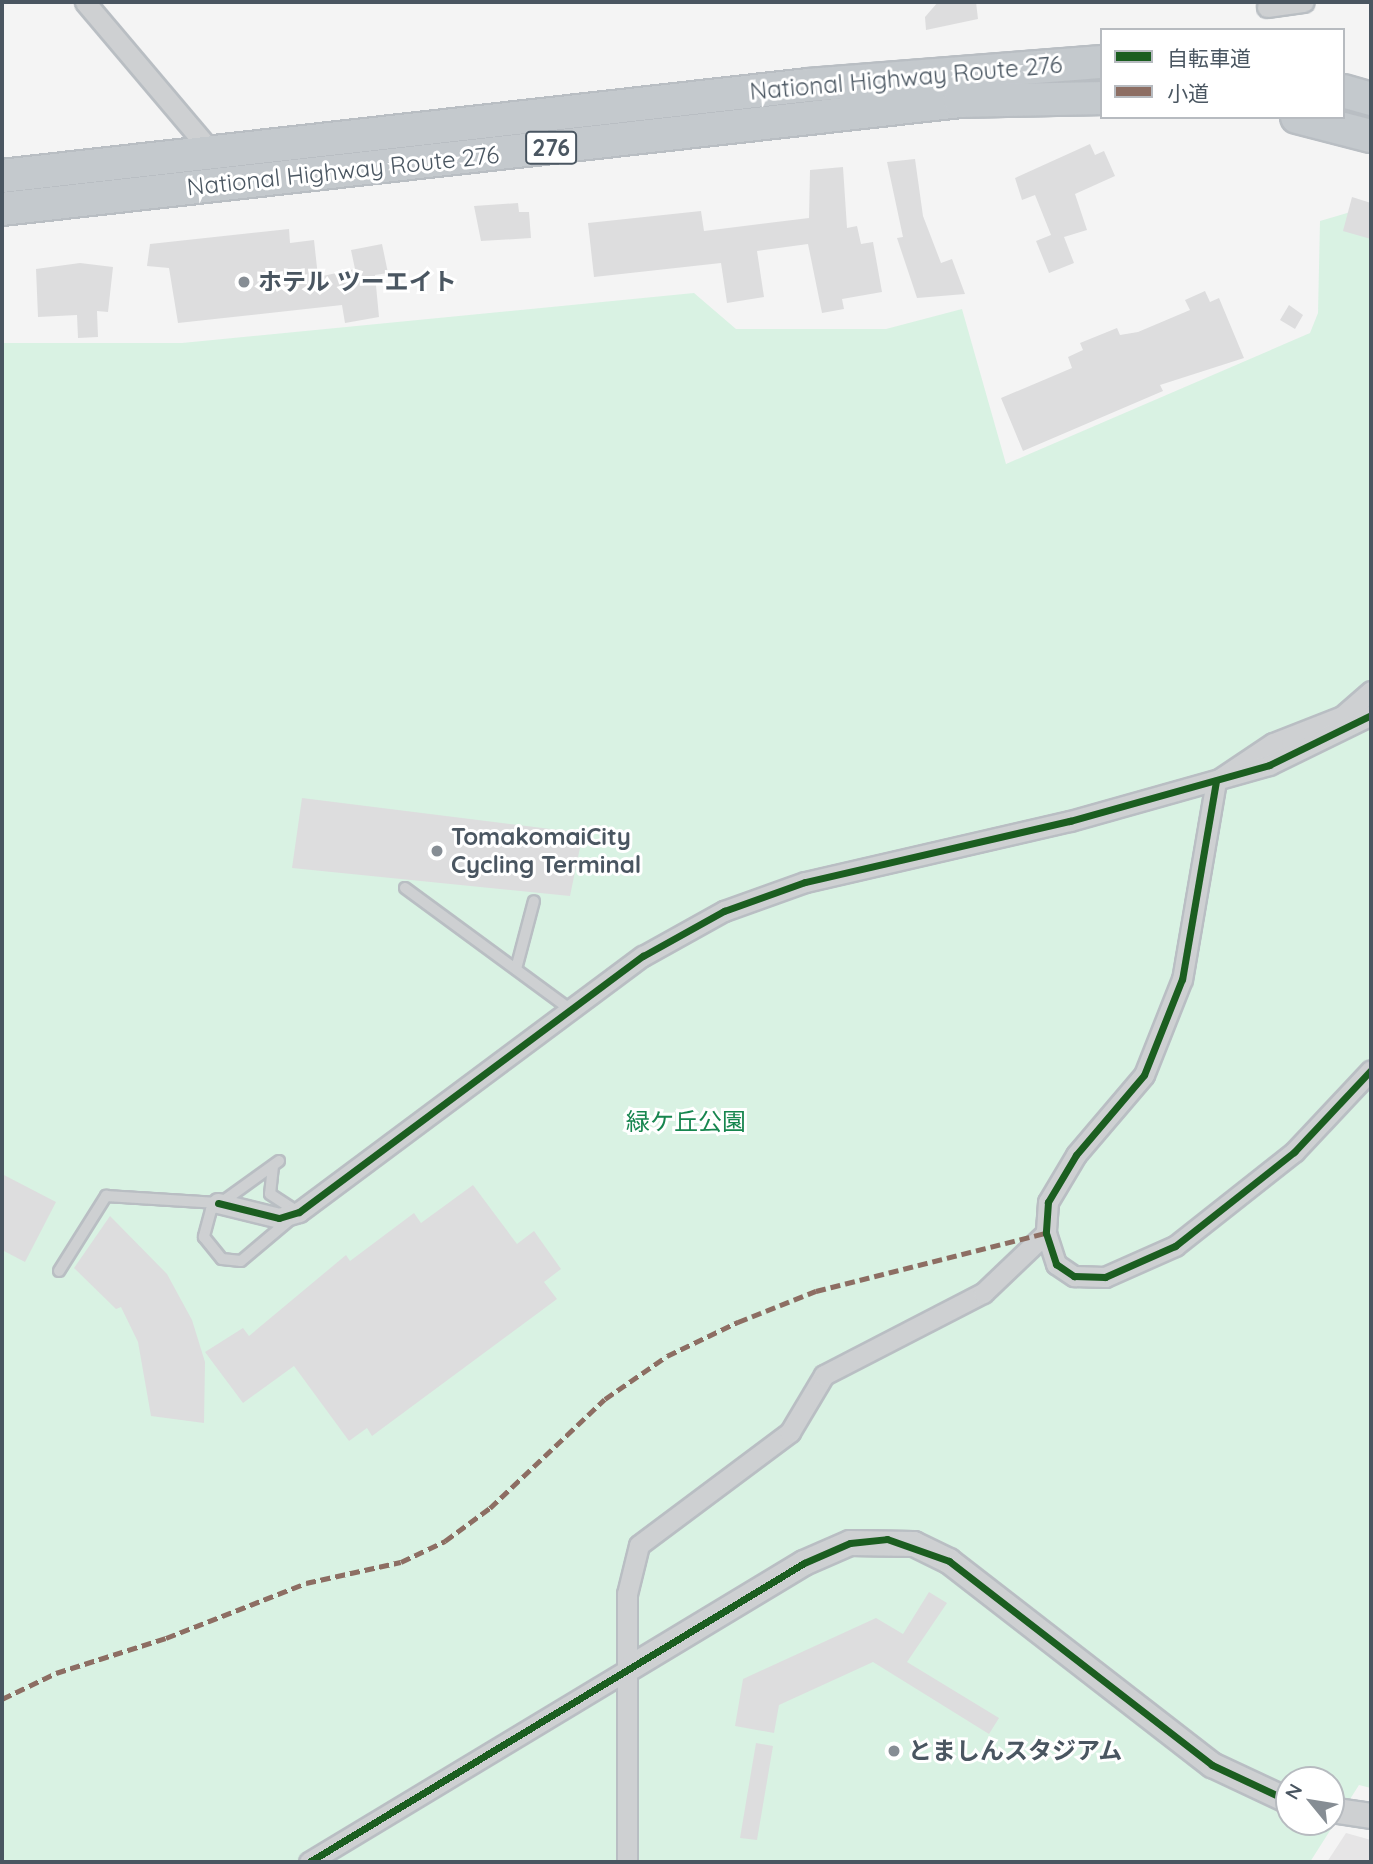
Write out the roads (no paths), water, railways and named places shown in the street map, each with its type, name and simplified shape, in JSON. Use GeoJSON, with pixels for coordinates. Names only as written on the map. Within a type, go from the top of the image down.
{"type":"FeatureCollection","features":[{"type":"Feature","properties":{"kind":"highway","name":"National Highway Route 276"},"geometry":{"type":"LineString","coordinates":[[2,176],[808,85],[1100,62]]}},
{"type":"Feature","properties":{"kind":"highway"},"geometry":{"type":"LineString","coordinates":[[1345,92],[1371,99]]}},
{"type":"Feature","properties":{"kind":"highway","name":"National Highway Route 276"},"geometry":{"type":"LineString","coordinates":[[2,209],[960,101],[1100,98]]}},
{"type":"Feature","properties":{"kind":"highway"},"geometry":{"type":"LineString","coordinates":[[1305,119],[1371,136]]}},
{"type":"Feature","properties":{"kind":"street"},"geometry":{"type":"LineString","coordinates":[[85,2],[216,152],[219,184]]}},
{"type":"Feature","properties":{"kind":"street"},"geometry":{"type":"LineString","coordinates":[[1267,7],[1304,2]]}},
{"type":"Feature","properties":{"kind":"street"},"geometry":{"type":"LineString","coordinates":[[1371,691],[1342,716],[1273,743],[1216,780],[1182,979],[1164,1030],[1144,1074],[1069,1167],[1048,1202],[1045,1233],[1056,1264],[1074,1276],[1125,1272],[1174,1246],[1264,1177],[1371,1070]]}},
{"type":"Feature","properties":{"kind":"street"},"geometry":{"type":"LineString","coordinates":[[218,1203],[279,1218],[304,1208],[643,956],[735,907],[805,883],[1269,765],[1371,715]]}},
{"type":"Feature","properties":{"kind":"street"},"geometry":{"type":"LineString","coordinates":[[627,1862],[630,1668],[628,1573],[639,1545],[790,1432],[824,1375],[852,1355],[983,1293],[1045,1233]]}},
{"type":"Feature","properties":{"kind":"street"},"geometry":{"type":"LineString","coordinates":[[309,1862],[804,1563],[850,1543],[914,1544],[949,1562],[1212,1765],[1275,1794]]}},
{"type":"Feature","properties":{"kind":"street"},"geometry":{"type":"LineString","coordinates":[[1345,1812],[1371,1816]]}},
{"type":"Feature","properties":{"kind":"lane"},"geometry":{"type":"LineString","coordinates":[[405,888],[571,1010]]}},
{"type":"Feature","properties":{"kind":"lane"},"geometry":{"type":"LineString","coordinates":[[516,969],[534,901]]}},
{"type":"Feature","properties":{"kind":"lane"},"geometry":{"type":"LineString","coordinates":[[279,1161],[268,1176],[276,1202],[292,1209],[304,1208],[250,1257],[231,1261],[214,1254],[204,1237],[205,1218],[218,1203],[279,1161]]}},
{"type":"Feature","properties":{"kind":"lane"},"geometry":{"type":"LineString","coordinates":[[60,1271],[106,1196],[218,1203]]}},
{"type":"Feature","properties":{"kind":"place","name":"ホテル ツーエイト"},"geometry":{"type":"Point","coordinates":[244,282]}},
{"type":"Feature","properties":{"kind":"place","name":"TomakomaiCity Cycling Terminal"},"geometry":{"type":"Point","coordinates":[437,851]}},
{"type":"Feature","properties":{"kind":"place","name":"とましんスタジアム"},"geometry":{"type":"Point","coordinates":[894,1751]}},
{"type":"Feature","properties":{"kind":"park label","name":"緑ケ丘公園"},"geometry":{"type":"Point","coordinates":[686,1122]}}]}
